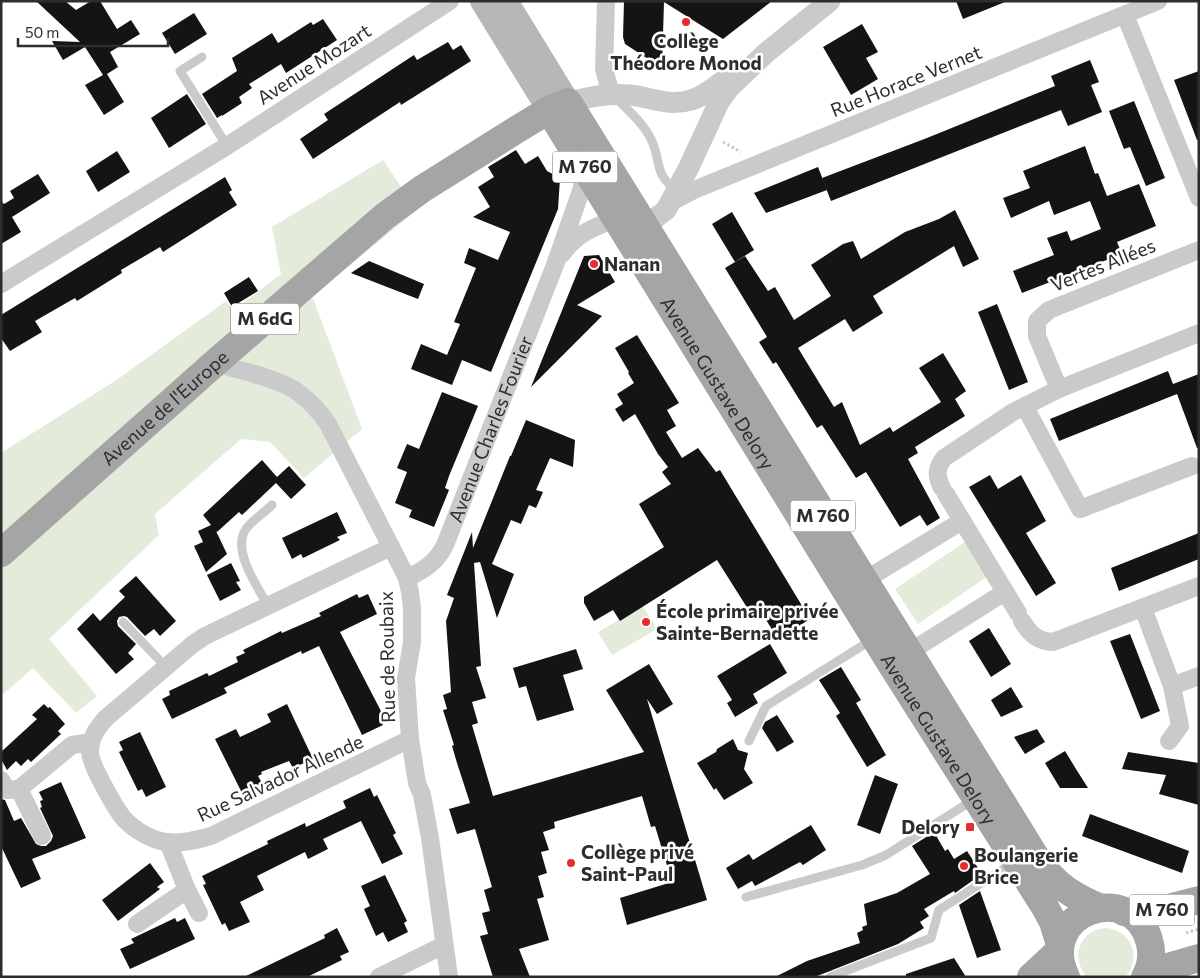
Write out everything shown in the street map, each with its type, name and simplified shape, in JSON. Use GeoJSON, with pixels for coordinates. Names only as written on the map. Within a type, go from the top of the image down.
{"type":"FeatureCollection","features":[{"type":"Feature","properties":{"kind":"main road","name":"Avenue Gustave Delory"},"geometry":{"type":"LineString","coordinates":[[482,1],[558,106],[984,793],[1054,879],[1071,894],[1112,910]]}},
{"type":"Feature","properties":{"kind":"main road","name":"Avenue Gustave Delory"},"geometry":{"type":"LineString","coordinates":[[506,1],[558,106],[582,163],[629,219]]}},
{"type":"Feature","properties":{"kind":"main road","name":"Avenue de l'Europe"},"geometry":{"type":"LineString","coordinates":[[1,553],[215,363],[385,216],[422,189],[558,106]]}},
{"type":"Feature","properties":{"kind":"main road","name":"Avenue Gustave Delory"},"geometry":{"type":"LineString","coordinates":[[984,793],[1015,862],[1050,915],[1060,948],[1061,964],[1066,977]]}},
{"type":"Feature","properties":{"kind":"main road","name":"M 760"},"geometry":{"type":"LineString","coordinates":[[1112,910],[1152,912],[1189,903]]}},
{"type":"Feature","properties":{"kind":"main road"},"geometry":{"type":"LineString","coordinates":[[1031,977],[1060,948],[1065,931],[1074,920],[1087,912],[1112,910],[1138,921],[1148,936],[1151,958],[1147,977]]}},
{"type":"Feature","properties":{"kind":"main road"},"geometry":{"type":"LineString","coordinates":[[1147,977],[1168,966],[1196,959]]}},
{"type":"Feature","properties":{"kind":"street","name":"Avenue Mozart"},"geometry":{"type":"LineString","coordinates":[[1,284],[228,146],[450,1]]}},
{"type":"Feature","properties":{"kind":"street"},"geometry":{"type":"LineString","coordinates":[[606,1],[604,69],[611,94]]}},
{"type":"Feature","properties":{"kind":"street","name":"Avenue Charles Fourier"},"geometry":{"type":"LineString","coordinates":[[556,265],[569,245],[593,227],[662,214],[674,196],[719,102],[736,80],[830,1]]}},
{"type":"Feature","properties":{"kind":"street","name":"Rue Horace Vernet"},"geometry":{"type":"LineString","coordinates":[[674,196],[694,190],[1158,1]]}},
{"type":"Feature","properties":{"kind":"street"},"geometry":{"type":"LineString","coordinates":[[1125,15],[1199,198]]}},
{"type":"Feature","properties":{"kind":"street","name":"Avenue Charles Fourier"},"geometry":{"type":"LineString","coordinates":[[558,106],[594,96],[611,94],[639,96],[669,103],[689,101],[703,94],[767,52]]}},
{"type":"Feature","properties":{"kind":"street","name":"Avenue Charles Fourier"},"geometry":{"type":"LineString","coordinates":[[407,578],[429,567],[445,546],[556,265],[582,188],[582,163]]}},
{"type":"Feature","properties":{"kind":"street","name":"Vertes Allées"},"geometry":{"type":"LineString","coordinates":[[1060,389],[1037,336],[1037,321],[1049,310],[1199,250]]}},
{"type":"Feature","properties":{"kind":"street"},"geometry":{"type":"LineString","coordinates":[[1199,332],[1060,389],[1025,406],[944,458],[940,464],[937,476],[944,491],[1020,617],[1035,637],[1043,642],[1053,642],[1199,586]]}},
{"type":"Feature","properties":{"kind":"street","name":"Rue de Roubaix"},"geometry":{"type":"LineString","coordinates":[[215,363],[287,386],[298,392],[318,411],[328,424],[407,578],[412,608],[412,642],[406,678],[410,739],[416,783],[422,794],[429,829],[449,977]]}},
{"type":"Feature","properties":{"kind":"street"},"geometry":{"type":"LineString","coordinates":[[1025,406],[1080,510],[1192,466]]}},
{"type":"Feature","properties":{"kind":"street"},"geometry":{"type":"LineString","coordinates":[[855,586],[962,521]]}},
{"type":"Feature","properties":{"kind":"street"},"geometry":{"type":"LineString","coordinates":[[1,780],[7,790],[19,789],[72,745],[91,742],[96,729],[106,718],[165,666],[205,636],[391,547]]}},
{"type":"Feature","properties":{"kind":"street"},"geometry":{"type":"LineString","coordinates":[[900,658],[1005,592]]}},
{"type":"Feature","properties":{"kind":"street"},"geometry":{"type":"LineString","coordinates":[[1143,608],[1172,686],[1180,726],[1169,741]]}},
{"type":"Feature","properties":{"kind":"street"},"geometry":{"type":"LineString","coordinates":[[1172,686],[1199,676]]}},
{"type":"Feature","properties":{"kind":"street","name":"Rue Salvador Allende"},"geometry":{"type":"LineString","coordinates":[[91,742],[90,754],[94,767],[125,820],[155,839],[182,843],[212,836],[410,739]]}},
{"type":"Feature","properties":{"kind":"street"},"geometry":{"type":"LineString","coordinates":[[19,789],[42,836]]}},
{"type":"Feature","properties":{"kind":"street"},"geometry":{"type":"LineString","coordinates":[[168,842],[187,890],[199,913]]}},
{"type":"Feature","properties":{"kind":"street"},"geometry":{"type":"LineString","coordinates":[[137,924],[187,890]]}},
{"type":"Feature","properties":{"kind":"street"},"geometry":{"type":"LineString","coordinates":[[379,977],[444,945]]}},
{"type":"Feature","properties":{"kind":"lane"},"geometry":{"type":"LineString","coordinates":[[202,57],[180,71],[228,146]]}},
{"type":"Feature","properties":{"kind":"lane"},"geometry":{"type":"LineString","coordinates":[[611,94],[646,131],[653,146],[661,176],[674,196]]}},
{"type":"Feature","properties":{"kind":"lane"},"geometry":{"type":"LineString","coordinates":[[268,606],[242,556],[241,542],[246,530],[272,505]]}},
{"type":"Feature","properties":{"kind":"lane"},"geometry":{"type":"LineString","coordinates":[[123,622],[165,666]]}},
{"type":"Feature","properties":{"kind":"lane","name":"Avenue Gustave Delory"},"geometry":{"type":"LineString","coordinates":[[749,741],[766,706],[884,632]]}},
{"type":"Feature","properties":{"kind":"lane"},"geometry":{"type":"LineString","coordinates":[[746,897],[862,864],[886,854],[984,793]]}},
{"type":"Feature","properties":{"kind":"lane"},"geometry":{"type":"LineString","coordinates":[[830,977],[931,938],[939,910],[1015,862]]}},
{"type":"Feature","properties":{"kind":"path"},"geometry":{"type":"LineString","coordinates":[[1189,903],[1186,933],[1196,959]]}},
{"type":"Feature","properties":{"kind":"path"},"geometry":{"type":"LineString","coordinates":[[1186,933],[1199,929]]}},
{"type":"Feature","properties":{"kind":"green space"},"geometry":{"type":"Polygon","coordinates":[[[383,160],[417,210],[312,296],[362,429],[304,478],[270,442],[241,439],[155,514],[159,535],[49,639],[97,696],[76,713],[33,668],[1,696],[1,453],[118,379],[226,301],[234,310],[281,274],[272,227],[383,160]]]}},
{"type":"Feature","properties":{"kind":"green space"},"geometry":{"type":"Polygon","coordinates":[[[965,542],[988,576],[918,624],[895,589],[965,542]]]}},
{"type":"Feature","properties":{"kind":"green space"},"geometry":{"type":"Polygon","coordinates":[[[643,606],[657,629],[612,655],[598,632],[643,606]]]}},
{"type":"Feature","properties":{"kind":"green space"},"geometry":{"type":"Polygon","coordinates":[[[1105,928],[1122,933],[1132,946],[1133,961],[1125,977],[1087,977],[1082,970],[1078,954],[1083,940],[1096,930],[1105,928]]]}},
{"type":"Feature","properties":{"kind":"building"},"geometry":{"type":"Polygon","coordinates":[[[36,1],[65,1],[76,10],[91,1],[100,1],[117,29],[131,20],[140,34],[110,52],[118,67],[107,74],[124,102],[104,115],[85,85],[103,75],[85,47],[63,60],[52,41],[80,42],[36,1]]]}},
{"type":"Feature","properties":{"kind":"building"},"geometry":{"type":"Polygon","coordinates":[[[624,1],[772,1],[723,39],[664,2],[662,68],[625,44],[623,37],[624,1]]]}},
{"type":"Feature","properties":{"kind":"building"},"geometry":{"type":"Polygon","coordinates":[[[956,1],[1005,1],[1005,2],[963,19],[956,1]]]}},
{"type":"Feature","properties":{"kind":"building"},"geometry":{"type":"Polygon","coordinates":[[[194,13],[207,34],[175,54],[162,33],[194,13]]]}},
{"type":"Feature","properties":{"kind":"building"},"geometry":{"type":"Polygon","coordinates":[[[323,19],[337,40],[286,73],[281,64],[249,84],[252,88],[239,97],[242,103],[217,118],[202,94],[237,71],[232,58],[272,33],[278,43],[311,22],[313,25],[323,19]]]}},
{"type":"Feature","properties":{"kind":"building"},"geometry":{"type":"Polygon","coordinates":[[[862,24],[878,52],[866,58],[878,79],[851,95],[823,47],[862,24]]]}},
{"type":"Feature","properties":{"kind":"building"},"geometry":{"type":"Polygon","coordinates":[[[448,42],[453,50],[461,45],[471,61],[401,105],[400,102],[313,159],[300,139],[328,120],[324,114],[414,55],[417,60],[448,42]]]}},
{"type":"Feature","properties":{"kind":"building"},"geometry":{"type":"Polygon","coordinates":[[[1090,60],[1099,82],[1091,85],[1102,112],[1068,126],[1061,110],[831,201],[822,178],[1055,86],[1051,76],[1090,60]]]}},
{"type":"Feature","properties":{"kind":"building"},"geometry":{"type":"Polygon","coordinates":[[[1199,71],[1199,140],[1197,140],[1174,80],[1199,71]]]}},
{"type":"Feature","properties":{"kind":"building"},"geometry":{"type":"Polygon","coordinates":[[[187,94],[206,124],[169,148],[151,118],[187,94]]]}},
{"type":"Feature","properties":{"kind":"building"},"geometry":{"type":"Polygon","coordinates":[[[1134,101],[1165,178],[1146,186],[1130,147],[1124,149],[1109,111],[1134,101]]]}},
{"type":"Feature","properties":{"kind":"building"},"geometry":{"type":"Polygon","coordinates":[[[1085,146],[1095,174],[1098,173],[1107,196],[1139,184],[1156,226],[1117,242],[1122,254],[1022,293],[1013,271],[1054,255],[1047,238],[1067,231],[1071,241],[1101,229],[1090,201],[1054,215],[1049,201],[1011,218],[1003,198],[1030,188],[1023,171],[1085,146]]]}},
{"type":"Feature","properties":{"kind":"building"},"geometry":{"type":"Polygon","coordinates":[[[516,150],[525,164],[538,156],[547,171],[560,178],[558,209],[491,372],[462,360],[452,385],[411,369],[421,344],[447,355],[460,324],[454,322],[476,268],[464,263],[469,248],[498,260],[510,232],[473,217],[490,207],[478,187],[494,177],[488,167],[516,150]]]}},
{"type":"Feature","properties":{"kind":"building"},"geometry":{"type":"Polygon","coordinates":[[[117,151],[130,172],[98,192],[86,171],[117,151]]]}},
{"type":"Feature","properties":{"kind":"building"},"geometry":{"type":"Polygon","coordinates":[[[818,167],[827,190],[766,213],[754,193],[818,167]]]}},
{"type":"Feature","properties":{"kind":"building"},"geometry":{"type":"Polygon","coordinates":[[[38,174],[50,193],[12,217],[21,232],[1,244],[1,201],[4,204],[14,198],[10,191],[38,174]]]}},
{"type":"Feature","properties":{"kind":"building"},"geometry":{"type":"Polygon","coordinates":[[[225,177],[232,190],[229,192],[237,205],[163,252],[160,247],[121,270],[122,273],[77,301],[75,298],[35,321],[42,332],[10,351],[1,338],[1,315],[225,177]]]}},
{"type":"Feature","properties":{"kind":"building"},"geometry":{"type":"Polygon","coordinates":[[[955,210],[979,259],[963,267],[954,246],[873,296],[883,313],[853,332],[845,319],[798,348],[834,407],[842,402],[860,445],[890,427],[893,432],[941,402],[919,368],[943,353],[966,391],[955,399],[965,416],[915,447],[918,453],[908,459],[940,518],[927,526],[920,515],[900,527],[866,472],[856,478],[822,425],[817,428],[776,362],[773,364],[759,342],[767,337],[725,268],[745,256],[768,291],[775,287],[794,320],[831,296],[811,265],[843,244],[853,241],[861,259],[905,232],[939,219],[955,210]]]}},
{"type":"Feature","properties":{"kind":"building"},"geometry":{"type":"Polygon","coordinates":[[[732,212],[754,250],[735,262],[712,224],[732,212]]]}},
{"type":"Feature","properties":{"kind":"building"},"geometry":{"type":"Polygon","coordinates":[[[599,255],[615,282],[577,305],[602,316],[531,387],[584,256],[599,255]]]}},
{"type":"Feature","properties":{"kind":"building"},"geometry":{"type":"Polygon","coordinates":[[[369,261],[424,284],[418,299],[351,273],[369,261]]]}},
{"type":"Feature","properties":{"kind":"building"},"geometry":{"type":"Polygon","coordinates":[[[249,277],[258,291],[232,307],[224,293],[249,277]]]}},
{"type":"Feature","properties":{"kind":"building"},"geometry":{"type":"Polygon","coordinates":[[[997,304],[1028,382],[1009,390],[978,312],[997,304]]]}},
{"type":"Feature","properties":{"kind":"building"},"geometry":{"type":"Polygon","coordinates":[[[637,335],[679,403],[667,410],[676,426],[666,432],[682,458],[698,448],[716,472],[720,470],[810,619],[778,639],[761,612],[753,617],[717,560],[620,621],[613,610],[594,621],[584,603],[584,597],[664,547],[639,504],[671,484],[662,472],[668,467],[658,454],[635,414],[623,422],[615,409],[623,404],[617,394],[634,383],[615,348],[637,335]]]}},
{"type":"Feature","properties":{"kind":"building"},"geometry":{"type":"Polygon","coordinates":[[[1168,371],[1173,384],[1199,374],[1199,448],[1197,448],[1177,394],[1059,441],[1050,419],[1168,371]]]}},
{"type":"Feature","properties":{"kind":"building"},"geometry":{"type":"Polygon","coordinates":[[[442,392],[478,406],[449,476],[445,488],[449,490],[434,527],[409,517],[412,510],[395,503],[407,472],[397,468],[407,444],[419,449],[442,392]]]}},
{"type":"Feature","properties":{"kind":"building"},"geometry":{"type":"Polygon","coordinates":[[[526,420],[575,440],[573,467],[550,458],[536,490],[543,492],[536,508],[529,505],[521,524],[511,520],[492,564],[514,574],[497,618],[480,562],[474,563],[481,666],[476,667],[486,698],[472,702],[478,723],[472,725],[493,796],[644,752],[606,690],[649,664],[673,704],[657,714],[647,699],[707,900],[627,925],[620,898],[672,882],[655,826],[651,827],[642,796],[554,822],[555,828],[543,832],[549,850],[541,852],[547,873],[538,876],[544,897],[537,899],[549,940],[519,949],[530,977],[493,977],[480,936],[488,934],[482,913],[490,911],[484,890],[492,887],[475,829],[457,834],[449,809],[470,803],[443,710],[447,709],[443,695],[451,692],[446,621],[454,598],[447,595],[472,532],[473,548],[526,420]]]}},
{"type":"Feature","properties":{"kind":"building"},"geometry":{"type":"Polygon","coordinates":[[[262,460],[277,477],[289,466],[306,485],[291,499],[276,483],[242,515],[239,512],[216,531],[227,554],[206,572],[194,546],[203,542],[198,531],[211,525],[203,515],[262,460]]]}},
{"type":"Feature","properties":{"kind":"building"},"geometry":{"type":"Polygon","coordinates":[[[990,475],[998,489],[1021,475],[1046,521],[1026,533],[1056,583],[1036,596],[969,487],[990,475]]]}},
{"type":"Feature","properties":{"kind":"building"},"geometry":{"type":"Polygon","coordinates":[[[337,512],[347,533],[337,537],[340,540],[303,558],[301,554],[292,559],[282,538],[337,512]]]}},
{"type":"Feature","properties":{"kind":"building"},"geometry":{"type":"Polygon","coordinates":[[[1199,533],[1199,559],[1119,591],[1111,568],[1199,533]]]}},
{"type":"Feature","properties":{"kind":"building"},"geometry":{"type":"Polygon","coordinates":[[[231,563],[240,581],[236,582],[241,590],[220,601],[207,575],[231,563]]]}},
{"type":"Feature","properties":{"kind":"building"},"geometry":{"type":"Polygon","coordinates":[[[136,576],[176,621],[160,636],[154,629],[145,636],[127,617],[119,617],[117,621],[118,626],[136,644],[128,653],[134,659],[116,674],[77,629],[93,613],[100,621],[125,597],[119,591],[136,576]]]}},
{"type":"Feature","properties":{"kind":"building"},"geometry":{"type":"Polygon","coordinates":[[[357,594],[359,598],[368,594],[377,614],[340,632],[383,715],[379,717],[383,725],[362,735],[319,646],[302,654],[301,651],[224,688],[227,693],[172,719],[162,699],[170,695],[169,691],[207,673],[209,676],[238,662],[236,657],[245,653],[243,650],[281,631],[282,633],[321,616],[319,613],[357,594]]]}},
{"type":"Feature","properties":{"kind":"building"},"geometry":{"type":"Polygon","coordinates":[[[989,628],[1011,664],[991,677],[969,641],[989,628]]]}},
{"type":"Feature","properties":{"kind":"building"},"geometry":{"type":"Polygon","coordinates":[[[1130,634],[1160,711],[1141,719],[1110,641],[1130,634]]]}},
{"type":"Feature","properties":{"kind":"building"},"geometry":{"type":"Polygon","coordinates":[[[770,644],[787,673],[753,694],[758,703],[735,717],[727,703],[732,700],[717,676],[770,644]]]}},
{"type":"Feature","properties":{"kind":"building"},"geometry":{"type":"Polygon","coordinates":[[[576,649],[583,669],[563,675],[574,710],[537,721],[526,686],[519,688],[513,668],[576,649]]]}},
{"type":"Feature","properties":{"kind":"building"},"geometry":{"type":"Polygon","coordinates":[[[841,667],[861,700],[856,703],[886,755],[867,767],[836,716],[840,713],[819,680],[841,667]]]}},
{"type":"Feature","properties":{"kind":"building"},"geometry":{"type":"Polygon","coordinates":[[[1011,687],[1023,707],[1001,717],[991,700],[1011,687]]]}},
{"type":"Feature","properties":{"kind":"building"},"geometry":{"type":"Polygon","coordinates":[[[44,704],[48,708],[50,707],[65,724],[58,731],[61,734],[31,762],[28,759],[21,766],[16,761],[7,770],[1,759],[1,752],[37,719],[32,715],[44,704]]]}},
{"type":"Feature","properties":{"kind":"building"},"geometry":{"type":"Polygon","coordinates":[[[287,704],[313,759],[293,768],[289,761],[261,772],[262,774],[258,776],[262,783],[242,793],[215,739],[236,729],[240,737],[255,730],[271,722],[267,714],[287,704]]]}},
{"type":"Feature","properties":{"kind":"building"},"geometry":{"type":"Polygon","coordinates":[[[777,715],[794,742],[777,752],[762,728],[765,722],[777,715]]]}},
{"type":"Feature","properties":{"kind":"building"},"geometry":{"type":"Polygon","coordinates":[[[1037,729],[1045,742],[1025,754],[1014,737],[1037,729]]]}},
{"type":"Feature","properties":{"kind":"building"},"geometry":{"type":"Polygon","coordinates":[[[140,732],[166,787],[146,797],[142,789],[138,791],[119,752],[123,750],[119,742],[140,732]]]}},
{"type":"Feature","properties":{"kind":"building"},"geometry":{"type":"Polygon","coordinates":[[[733,739],[738,750],[748,753],[744,769],[753,783],[724,800],[716,788],[714,790],[697,763],[733,739]]]}},
{"type":"Feature","properties":{"kind":"building"},"geometry":{"type":"Polygon","coordinates":[[[1065,751],[1088,788],[1060,788],[1045,763],[1065,751]]]}},
{"type":"Feature","properties":{"kind":"building"},"geometry":{"type":"Polygon","coordinates":[[[1128,752],[1199,763],[1199,805],[1159,794],[1166,775],[1122,769],[1128,752]]]}},
{"type":"Feature","properties":{"kind":"building"},"geometry":{"type":"Polygon","coordinates":[[[875,775],[898,784],[880,834],[857,825],[875,775]]]}},
{"type":"Feature","properties":{"kind":"building"},"geometry":{"type":"Polygon","coordinates":[[[61,782],[86,838],[32,859],[41,879],[21,888],[1,846],[1,799],[5,800],[14,821],[21,818],[36,844],[46,846],[53,836],[40,808],[42,807],[40,801],[43,800],[39,792],[61,782]]]}},
{"type":"Feature","properties":{"kind":"building"},"geometry":{"type":"Polygon","coordinates":[[[370,788],[374,797],[377,795],[396,833],[393,835],[403,854],[382,864],[361,821],[323,839],[328,849],[308,859],[305,852],[257,876],[264,890],[240,902],[250,922],[229,931],[225,923],[222,925],[203,885],[206,884],[202,876],[268,844],[267,841],[305,823],[306,827],[346,808],[343,801],[370,788]]]}},
{"type":"Feature","properties":{"kind":"building"},"geometry":{"type":"Polygon","coordinates":[[[1090,814],[1189,851],[1182,873],[1082,836],[1090,814]]]}},
{"type":"Feature","properties":{"kind":"building"},"geometry":{"type":"Polygon","coordinates":[[[811,825],[826,850],[803,865],[800,862],[755,886],[752,881],[738,889],[726,868],[749,854],[753,860],[811,825]]]}},
{"type":"Feature","properties":{"kind":"building"},"geometry":{"type":"Polygon","coordinates":[[[934,832],[945,851],[948,849],[954,859],[967,851],[982,874],[955,893],[954,891],[924,909],[929,916],[920,922],[924,928],[898,944],[814,977],[775,977],[807,961],[860,943],[857,933],[863,930],[862,927],[867,925],[864,904],[897,893],[930,874],[912,846],[934,832]]]}},
{"type":"Feature","properties":{"kind":"building"},"geometry":{"type":"Polygon","coordinates":[[[150,863],[164,882],[157,887],[160,889],[118,921],[102,900],[150,863]]]}},
{"type":"Feature","properties":{"kind":"building"},"geometry":{"type":"Polygon","coordinates":[[[385,875],[407,921],[404,923],[408,932],[388,942],[383,932],[376,936],[364,909],[370,906],[361,886],[385,875]]]}},
{"type":"Feature","properties":{"kind":"building"},"geometry":{"type":"Polygon","coordinates":[[[980,891],[1001,950],[977,958],[959,905],[980,891]]]}},
{"type":"Feature","properties":{"kind":"building"},"geometry":{"type":"Polygon","coordinates":[[[175,918],[177,922],[185,918],[195,939],[130,969],[120,949],[134,943],[131,939],[175,918]]]}},
{"type":"Feature","properties":{"kind":"building"},"geometry":{"type":"Polygon","coordinates":[[[337,928],[349,952],[340,956],[342,960],[307,977],[244,977],[325,938],[324,935],[337,928]]]}},
{"type":"Feature","properties":{"kind":"building"},"geometry":{"type":"Polygon","coordinates":[[[954,958],[966,977],[906,977],[906,974],[954,958]]]}},
{"type":"Feature","properties":{"kind":"place","name":"Collège Théodore Monod"},"geometry":{"type":"Point","coordinates":[686,22]}},
{"type":"Feature","properties":{"kind":"place","name":"Nanan"},"geometry":{"type":"Point","coordinates":[594,264]}},
{"type":"Feature","properties":{"kind":"place","name":"École primaire privée Sainte-Bernadette"},"geometry":{"type":"Point","coordinates":[646,622]}},
{"type":"Feature","properties":{"kind":"place","name":"Delory"},"geometry":{"type":"Point","coordinates":[970,827]}},
{"type":"Feature","properties":{"kind":"place","name":"Collège privé Saint-Paul"},"geometry":{"type":"Point","coordinates":[571,863]}},
{"type":"Feature","properties":{"kind":"place","name":"Boulangerie Brice"},"geometry":{"type":"Point","coordinates":[964,866]}}]}
